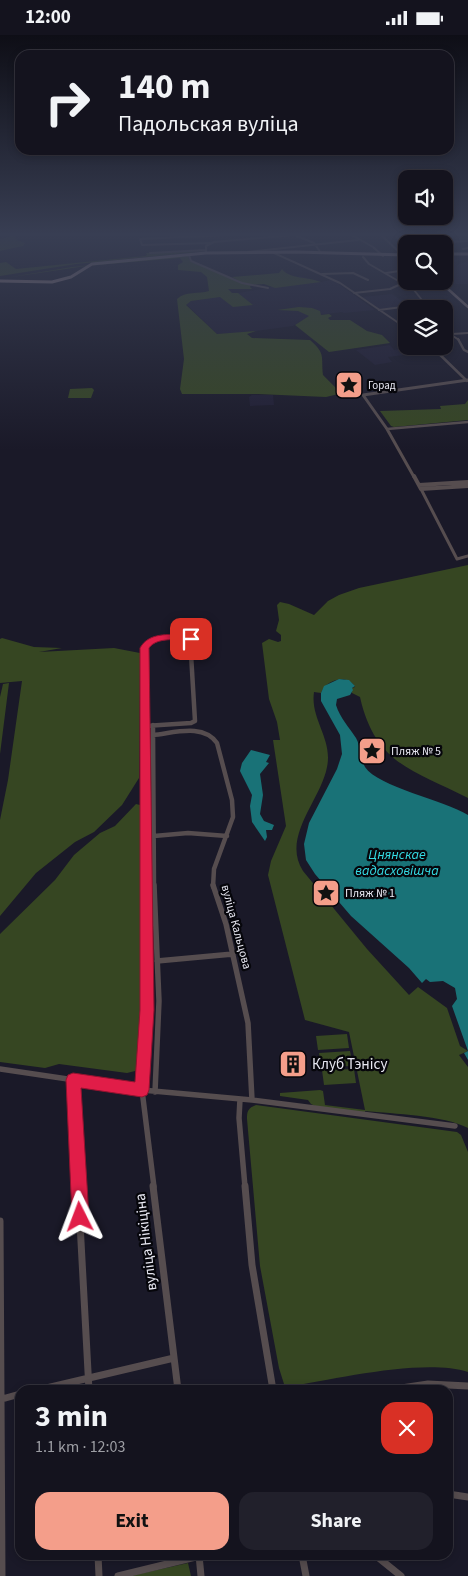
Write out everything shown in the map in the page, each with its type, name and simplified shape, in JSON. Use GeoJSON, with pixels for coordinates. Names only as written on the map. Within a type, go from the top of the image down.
{"type":"FeatureCollection","features":[{"type":"Feature","properties":{"kind":"street"},"geometry":{"type":"LineString","coordinates":[[373,306],[398,323]]}},
{"type":"Feature","properties":{"kind":"street"},"geometry":{"type":"LineString","coordinates":[[379,310],[398,308]]}},
{"type":"Feature","properties":{"kind":"street"},"geometry":{"type":"LineString","coordinates":[[453,334],[468,333]]}},
{"type":"Feature","properties":{"kind":"street"},"geometry":{"type":"LineString","coordinates":[[453,335],[468,353]]}},
{"type":"Feature","properties":{"kind":"street"},"geometry":{"type":"LineString","coordinates":[[440,355],[467,381]]}},
{"type":"Feature","properties":{"kind":"street"},"geometry":{"type":"LineString","coordinates":[[467,381],[364,396],[387,429],[458,557],[468,555]]}},
{"type":"Feature","properties":{"kind":"street"},"geometry":{"type":"LineString","coordinates":[[387,429],[468,422]]}},
{"type":"Feature","properties":{"kind":"street"},"geometry":{"type":"LineString","coordinates":[[420,487],[468,484]]}},
{"type":"Feature","properties":{"kind":"street","name":"вуліца Нікіціна"},"geometry":{"type":"LineString","coordinates":[[153,725],[191,723],[195,721],[191,639],[184,637],[157,638],[145,645],[147,1010],[142,1090],[177,1385]]}},
{"type":"Feature","properties":{"kind":"street"},"geometry":{"type":"LineString","coordinates":[[144,726],[153,725],[159,1001],[155,1092]]}},
{"type":"Feature","properties":{"kind":"street","name":"вуліца Кальцова"},"geometry":{"type":"LineString","coordinates":[[153,735],[200,731],[208,733],[215,739],[234,817],[214,869],[213,886],[226,924],[248,1023],[252,1100]]}},
{"type":"Feature","properties":{"kind":"street"},"geometry":{"type":"LineString","coordinates":[[154,836],[188,833],[227,836]]}},
{"type":"Feature","properties":{"kind":"street"},"geometry":{"type":"LineString","coordinates":[[157,961],[233,954]]}},
{"type":"Feature","properties":{"kind":"street"},"geometry":{"type":"LineString","coordinates":[[0,1069],[155,1092],[252,1100],[367,1117],[455,1126]]}},
{"type":"Feature","properties":{"kind":"street"},"geometry":{"type":"LineString","coordinates":[[73,1080],[89,1385]]}},
{"type":"Feature","properties":{"kind":"street"},"geometry":{"type":"LineString","coordinates":[[240,1099],[238,1118],[252,1265],[272,1385]]}},
{"type":"Feature","properties":{"kind":"street"},"geometry":{"type":"LineString","coordinates":[[0,1221],[2,1576]]}},
{"type":"Feature","properties":{"kind":"street"},"geometry":{"type":"LineString","coordinates":[[59,1385],[174,1358]]}},
{"type":"Feature","properties":{"kind":"street"},"geometry":{"type":"LineString","coordinates":[[414,1385],[430,1382],[468,1386]]}},
{"type":"Feature","properties":{"kind":"street"},"geometry":{"type":"LineString","coordinates":[[2,1399],[15,1396]]}},
{"type":"Feature","properties":{"kind":"street"},"geometry":{"type":"LineString","coordinates":[[453,1495],[468,1497]]}},
{"type":"Feature","properties":{"kind":"street"},"geometry":{"type":"LineString","coordinates":[[98,1560],[99,1576]]}},
{"type":"Feature","properties":{"kind":"street"},"geometry":{"type":"LineString","coordinates":[[118,1576],[180,1560]]}},
{"type":"Feature","properties":{"kind":"street"},"geometry":{"type":"LineString","coordinates":[[200,1560],[201,1576]]}},
{"type":"Feature","properties":{"kind":"street"},"geometry":{"type":"LineString","coordinates":[[303,1560],[306,1576]]}},
{"type":"Feature","properties":{"kind":"street"},"geometry":{"type":"LineString","coordinates":[[381,1560],[401,1576]]}},
{"type":"Feature","properties":{"kind":"shaded area"},"geometry":{"type":"Polygon","coordinates":[[[178,306],[187,306],[217,334],[256,331],[247,334],[252,338],[310,340],[321,352],[323,375],[336,388],[347,388],[351,391],[326,397],[258,394],[182,394],[180,389],[184,359],[178,306]]]}},
{"type":"Feature","properties":{"kind":"shaded area"},"geometry":{"type":"Polygon","coordinates":[[[188,306],[369,306],[375,310],[310,316],[293,326],[242,333],[217,334],[188,306]]]}},
{"type":"Feature","properties":{"kind":"shaded area"},"geometry":{"type":"Polygon","coordinates":[[[375,306],[398,306],[381,310],[375,306]]]}},
{"type":"Feature","properties":{"kind":"shaded area"},"geometry":{"type":"Polygon","coordinates":[[[299,307],[312,308],[320,311],[321,315],[329,314],[332,316],[328,318],[330,320],[350,320],[367,331],[382,335],[390,343],[329,352],[295,325],[309,316],[298,311],[277,310],[299,307]]]}},
{"type":"Feature","properties":{"kind":"shaded area"},"geometry":{"type":"Polygon","coordinates":[[[390,345],[394,350],[398,349],[398,355],[404,355],[388,357],[392,362],[375,365],[356,350],[390,345]]]}},
{"type":"Feature","properties":{"kind":"shaded area"},"geometry":{"type":"Polygon","coordinates":[[[92,388],[94,390],[91,398],[68,398],[70,389],[92,388]]]}},
{"type":"Feature","properties":{"kind":"shaded area"},"geometry":{"type":"Polygon","coordinates":[[[252,395],[273,395],[274,405],[250,406],[249,397],[252,395]]]}},
{"type":"Feature","properties":{"kind":"shaded area"},"geometry":{"type":"Polygon","coordinates":[[[468,400],[468,420],[394,427],[391,426],[380,411],[441,409],[440,406],[465,404],[468,400]]]}},
{"type":"Feature","properties":{"kind":"shaded area"},"geometry":{"type":"Polygon","coordinates":[[[468,565],[468,798],[414,771],[386,751],[375,737],[360,697],[352,693],[352,688],[355,687],[347,680],[337,680],[327,685],[321,693],[314,692],[315,711],[327,747],[327,767],[318,792],[299,832],[297,858],[303,871],[367,949],[409,995],[418,987],[447,1008],[460,1046],[468,1051],[459,1055],[468,1067],[468,1128],[445,1120],[404,1114],[365,1111],[365,1113],[315,1106],[308,1100],[280,1096],[280,1093],[320,1090],[323,1091],[325,1105],[365,1110],[349,1032],[305,1020],[268,875],[271,861],[286,826],[273,740],[280,740],[277,722],[269,699],[262,643],[269,639],[281,641],[281,635],[276,631],[279,620],[277,605],[280,602],[314,615],[328,601],[359,588],[468,565]]]}},
{"type":"Feature","properties":{"kind":"shaded area"},"geometry":{"type":"Polygon","coordinates":[[[0,639],[34,647],[62,648],[39,652],[114,648],[140,653],[139,778],[122,805],[94,832],[75,842],[36,873],[0,916],[0,820],[8,780],[22,681],[0,683],[0,639]]]}},
{"type":"Feature","properties":{"kind":"shaded area"},"geometry":{"type":"Polygon","coordinates":[[[9,683],[0,754],[0,697],[3,684],[9,683]]]}},
{"type":"Feature","properties":{"kind":"shaded area"},"geometry":{"type":"Polygon","coordinates":[[[136,804],[140,805],[141,1001],[137,1067],[135,1071],[127,1073],[59,1064],[45,1068],[0,1062],[0,934],[55,880],[74,855],[100,833],[115,826],[136,804]]]}},
{"type":"Feature","properties":{"kind":"shaded area"},"geometry":{"type":"Polygon","coordinates":[[[347,1034],[349,1048],[318,1050],[316,1036],[347,1034]]]}},
{"type":"Feature","properties":{"kind":"shaded area"},"geometry":{"type":"Polygon","coordinates":[[[350,1051],[353,1066],[321,1067],[319,1053],[350,1051]]]}},
{"type":"Feature","properties":{"kind":"shaded area"},"geometry":{"type":"Polygon","coordinates":[[[354,1069],[356,1083],[324,1085],[322,1070],[354,1069]]]}},
{"type":"Feature","properties":{"kind":"shaded area"},"geometry":{"type":"Polygon","coordinates":[[[256,1105],[457,1132],[461,1135],[468,1152],[468,1372],[450,1368],[404,1368],[299,1385],[284,1384],[279,1368],[260,1266],[247,1119],[248,1110],[256,1105]]]}},
{"type":"Feature","properties":{"kind":"shaded area"},"geometry":{"type":"Polygon","coordinates":[[[188,1563],[191,1576],[130,1576],[188,1563]]]}},
{"type":"Feature","properties":{"kind":"water","name":"Цнянскае вадасховішча"},"geometry":{"type":"Polygon","coordinates":[[[339,679],[349,680],[355,686],[352,688],[353,690],[350,695],[337,699],[336,705],[342,718],[356,738],[365,767],[383,781],[468,815],[468,1051],[452,1006],[457,999],[455,988],[443,981],[430,982],[426,979],[422,983],[409,968],[351,916],[315,874],[306,860],[304,844],[309,823],[337,769],[342,754],[340,735],[321,701],[321,693],[324,686],[339,679]]]}},
{"type":"Feature","properties":{"kind":"water"},"geometry":{"type":"Polygon","coordinates":[[[251,750],[270,755],[266,762],[269,763],[260,774],[263,795],[260,814],[264,821],[274,825],[272,830],[266,830],[267,837],[265,841],[252,822],[250,806],[252,795],[240,771],[242,763],[251,750]]]}},
{"type":"Feature","properties":{"kind":"water"},"geometry":{"type":"Polygon","coordinates":[[[468,1051],[468,1060],[464,1053],[468,1051]]]}},
{"type":"Feature","properties":{"kind":"place","name":"Горад"},"geometry":{"type":"Point","coordinates":[349,385]}},
{"type":"Feature","properties":{"kind":"place","name":"Пляж № 5"},"geometry":{"type":"Point","coordinates":[372,751]}},
{"type":"Feature","properties":{"kind":"place","name":"Пляж № 1"},"geometry":{"type":"Point","coordinates":[326,893]}},
{"type":"Feature","properties":{"kind":"place","name":"Клуб Тэнісу"},"geometry":{"type":"Point","coordinates":[293,1064]}},
{"type":"Feature","properties":{"kind":"route"},"geometry":{"type":"LineString","coordinates":[[80,1217],[73,1080],[142,1090],[147,1010],[144,648],[148,642],[157,638],[184,637],[191,639]]}}]}
